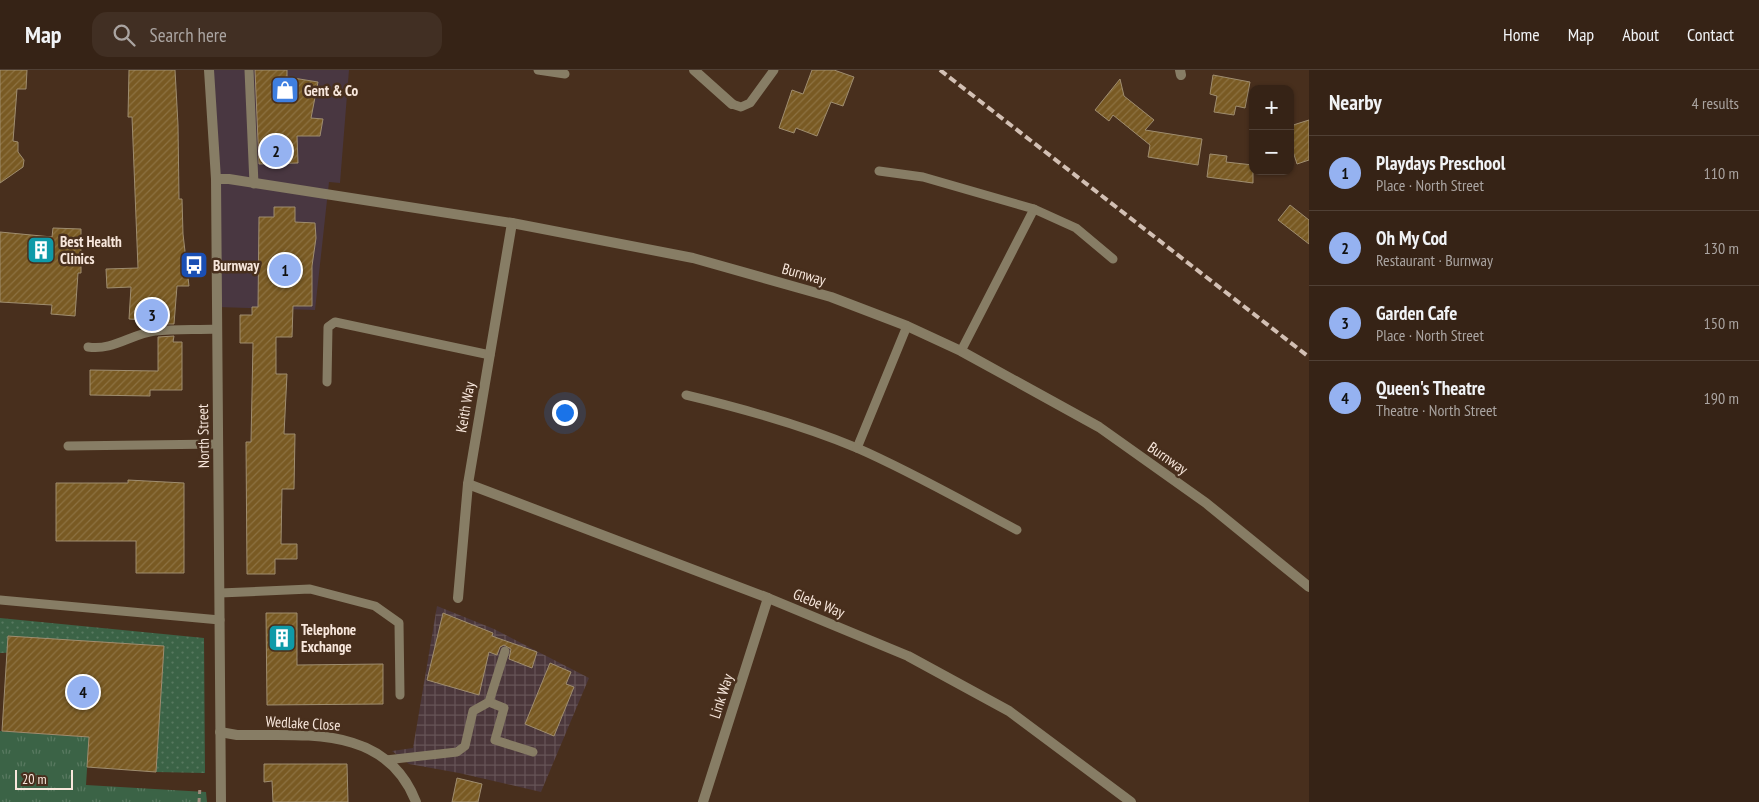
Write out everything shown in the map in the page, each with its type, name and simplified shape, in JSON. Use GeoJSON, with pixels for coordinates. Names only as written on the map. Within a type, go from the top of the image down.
{"type":"FeatureCollection","features":[{"type":"Feature","properties":{"kind":"street","name":"North Street"},"geometry":{"type":"LineString","coordinates":[[209,70],[216,179],[221,802]]}},
{"type":"Feature","properties":{"kind":"street"},"geometry":{"type":"LineString","coordinates":[[694,70],[732,104]]}},
{"type":"Feature","properties":{"kind":"street","name":"Burnway"},"geometry":{"type":"LineString","coordinates":[[216,179],[229,179],[512,223],[693,258],[831,297],[907,326],[961,351],[1099,428],[1206,503],[1309,587]]}},
{"type":"Feature","properties":{"kind":"street","name":"Keith Way"},"geometry":{"type":"LineString","coordinates":[[458,598],[468,484],[512,223]]}},
{"type":"Feature","properties":{"kind":"street","name":"Glebe Way"},"geometry":{"type":"LineString","coordinates":[[468,484],[768,598],[908,656],[1009,711],[1131,802]]}},
{"type":"Feature","properties":{"kind":"street","name":"Link Way"},"geometry":{"type":"LineString","coordinates":[[703,802],[768,598]]}},
{"type":"Feature","properties":{"kind":"street","name":"Wedlake Close"},"geometry":{"type":"LineString","coordinates":[[220,732],[237,735],[337,737],[369,748],[386,760],[404,778],[416,802]]}},
{"type":"Feature","properties":{"kind":"lane"},"geometry":{"type":"LineString","coordinates":[[249,70],[254,184]]}},
{"type":"Feature","properties":{"kind":"lane"},"geometry":{"type":"LineString","coordinates":[[538,70],[565,74]]}},
{"type":"Feature","properties":{"kind":"lane"},"geometry":{"type":"LineString","coordinates":[[732,104],[741,107],[750,103],[774,70]]}},
{"type":"Feature","properties":{"kind":"lane"},"geometry":{"type":"LineString","coordinates":[[879,171],[923,177],[1034,209],[1076,228],[1113,259]]}},
{"type":"Feature","properties":{"kind":"lane"},"geometry":{"type":"LineString","coordinates":[[961,351],[1034,209]]}},
{"type":"Feature","properties":{"kind":"lane"},"geometry":{"type":"LineString","coordinates":[[327,382],[328,326],[335,322],[490,355]]}},
{"type":"Feature","properties":{"kind":"lane"},"geometry":{"type":"LineString","coordinates":[[856,448],[907,326]]}},
{"type":"Feature","properties":{"kind":"lane"},"geometry":{"type":"LineString","coordinates":[[88,347],[97,349],[114,346],[155,331],[217,330]]}},
{"type":"Feature","properties":{"kind":"lane"},"geometry":{"type":"LineString","coordinates":[[686,395],[763,414],[856,448],[911,474],[1017,530]]}},
{"type":"Feature","properties":{"kind":"lane"},"geometry":{"type":"LineString","coordinates":[[68,446],[218,444]]}},
{"type":"Feature","properties":{"kind":"lane"},"geometry":{"type":"LineString","coordinates":[[220,593],[310,590],[375,606],[399,622],[400,694]]}},
{"type":"Feature","properties":{"kind":"lane"},"geometry":{"type":"LineString","coordinates":[[0,600],[220,620]]}},
{"type":"Feature","properties":{"kind":"lane"},"geometry":{"type":"LineString","coordinates":[[386,760],[457,752],[465,746],[473,711],[489,702],[505,650]]}},
{"type":"Feature","properties":{"kind":"lane"},"geometry":{"type":"LineString","coordinates":[[489,702],[504,708],[495,740],[534,752]]}},
{"type":"Feature","properties":{"kind":"path"},"geometry":{"type":"LineString","coordinates":[[199,802],[200,786]]}},
{"type":"Feature","properties":{"kind":"shaded area"},"geometry":{"type":"Polygon","coordinates":[[[209,70],[349,70],[340,183],[329,182],[315,310],[217,307],[209,70]]]}},
{"type":"Feature","properties":{"kind":"shaded area"},"geometry":{"type":"Polygon","coordinates":[[[437,606],[494,629],[589,678],[541,792],[459,773],[409,764],[392,751],[413,748],[437,606]]]}},
{"type":"Feature","properties":{"kind":"green space"},"geometry":{"type":"Polygon","coordinates":[[[0,618],[204,638],[205,773],[156,772],[164,646],[0,653],[0,618]]]}},
{"type":"Feature","properties":{"kind":"green space"},"geometry":{"type":"Polygon","coordinates":[[[0,731],[89,737],[86,785],[206,792],[207,802],[0,802],[0,731]]]}},
{"type":"Feature","properties":{"kind":"building"},"geometry":{"type":"Polygon","coordinates":[[[0,70],[27,70],[26,89],[17,89],[13,141],[18,142],[18,152],[24,160],[23,167],[0,183],[0,70]]]}},
{"type":"Feature","properties":{"kind":"building"},"geometry":{"type":"Polygon","coordinates":[[[129,70],[175,70],[179,199],[182,199],[183,234],[189,286],[177,286],[174,324],[158,324],[158,321],[129,319],[131,287],[107,288],[106,269],[138,268],[132,117],[128,117],[129,70]]]}},
{"type":"Feature","properties":{"kind":"building"},"geometry":{"type":"Polygon","coordinates":[[[255,70],[287,70],[287,77],[318,82],[311,118],[323,119],[320,136],[297,136],[298,163],[259,164],[255,70]]]}},
{"type":"Feature","properties":{"kind":"building"},"geometry":{"type":"Polygon","coordinates":[[[812,70],[834,70],[854,77],[843,106],[831,102],[817,136],[796,128],[794,133],[779,128],[792,90],[803,94],[812,70]]]}},
{"type":"Feature","properties":{"kind":"building"},"geometry":{"type":"Polygon","coordinates":[[[1213,75],[1250,82],[1245,108],[1236,106],[1234,115],[1214,112],[1217,96],[1210,94],[1213,75]]]}},
{"type":"Feature","properties":{"kind":"building"},"geometry":{"type":"Polygon","coordinates":[[[1120,79],[1124,96],[1154,120],[1145,130],[1202,139],[1198,165],[1148,157],[1150,145],[1113,115],[1109,121],[1095,110],[1120,79]]]}},
{"type":"Feature","properties":{"kind":"building"},"geometry":{"type":"Polygon","coordinates":[[[1309,120],[1309,160],[1297,164],[1294,155],[1294,125],[1309,120]]]}},
{"type":"Feature","properties":{"kind":"building"},"geometry":{"type":"Polygon","coordinates":[[[1210,154],[1227,156],[1226,162],[1249,165],[1249,175],[1253,175],[1253,183],[1207,177],[1210,154]]]}},
{"type":"Feature","properties":{"kind":"building"},"geometry":{"type":"Polygon","coordinates":[[[1290,205],[1309,220],[1309,244],[1278,220],[1290,205]]]}},
{"type":"Feature","properties":{"kind":"building"},"geometry":{"type":"Polygon","coordinates":[[[274,207],[295,207],[295,222],[315,223],[316,238],[312,266],[312,306],[293,306],[292,337],[276,337],[276,374],[287,374],[284,434],[295,434],[294,489],[282,489],[281,544],[297,544],[297,559],[275,559],[275,574],[247,574],[246,442],[251,442],[253,343],[240,343],[240,315],[252,315],[252,307],[258,307],[259,217],[274,217],[274,207]]]}},
{"type":"Feature","properties":{"kind":"building"},"geometry":{"type":"Polygon","coordinates":[[[53,228],[81,229],[81,273],[78,273],[75,316],[51,314],[52,305],[0,302],[0,232],[52,237],[53,228]]]}},
{"type":"Feature","properties":{"kind":"building"},"geometry":{"type":"Polygon","coordinates":[[[174,336],[173,342],[182,342],[182,390],[150,390],[150,396],[90,395],[90,370],[158,371],[158,337],[174,336]]]}},
{"type":"Feature","properties":{"kind":"building"},"geometry":{"type":"Polygon","coordinates":[[[128,480],[184,483],[184,573],[136,573],[136,541],[56,541],[56,483],[128,483],[128,480]]]}},
{"type":"Feature","properties":{"kind":"building","name":"Telephone Exchange"},"geometry":{"type":"Polygon","coordinates":[[[266,613],[297,613],[297,665],[383,664],[383,704],[267,705],[266,613]]]}},
{"type":"Feature","properties":{"kind":"building"},"geometry":{"type":"Polygon","coordinates":[[[443,613],[493,633],[492,636],[537,652],[532,668],[509,659],[511,649],[504,645],[500,647],[497,655],[489,652],[479,695],[427,680],[443,613]]]}},
{"type":"Feature","properties":{"kind":"building"},"geometry":{"type":"Polygon","coordinates":[[[8,636],[164,646],[156,772],[87,767],[89,737],[2,731],[8,636]]]}},
{"type":"Feature","properties":{"kind":"building"},"geometry":{"type":"Polygon","coordinates":[[[550,663],[571,672],[566,684],[574,687],[554,736],[525,724],[550,663]]]}},
{"type":"Feature","properties":{"kind":"building"},"geometry":{"type":"Polygon","coordinates":[[[264,764],[347,764],[348,802],[273,802],[272,781],[264,782],[264,764]]]}},
{"type":"Feature","properties":{"kind":"building"},"geometry":{"type":"Polygon","coordinates":[[[457,778],[482,784],[478,802],[452,802],[457,778]]]}},
{"type":"Feature","properties":{"kind":"railway"},"geometry":{"type":"LineString","coordinates":[[940,70],[1309,357]]}},
{"type":"Feature","properties":{"kind":"place","name":"Gent & Co"},"geometry":{"type":"Point","coordinates":[285,90]}},
{"type":"Feature","properties":{"kind":"place","name":"Oh My Cod"},"geometry":{"type":"Point","coordinates":[276,151]}},
{"type":"Feature","properties":{"kind":"place","name":"Best Health Clinics"},"geometry":{"type":"Point","coordinates":[41,250]}},
{"type":"Feature","properties":{"kind":"place","name":"Burnway"},"geometry":{"type":"Point","coordinates":[194,265]}},
{"type":"Feature","properties":{"kind":"place","name":"Playdays Preschool"},"geometry":{"type":"Point","coordinates":[285,270]}},
{"type":"Feature","properties":{"kind":"place","name":"Garden Cafe"},"geometry":{"type":"Point","coordinates":[152,315]}},
{"type":"Feature","properties":{"kind":"place","name":"Telephone Exchange"},"geometry":{"type":"Point","coordinates":[282,638]}},
{"type":"Feature","properties":{"kind":"place","name":"Queen's Theatre"},"geometry":{"type":"Point","coordinates":[83,692]}}]}
